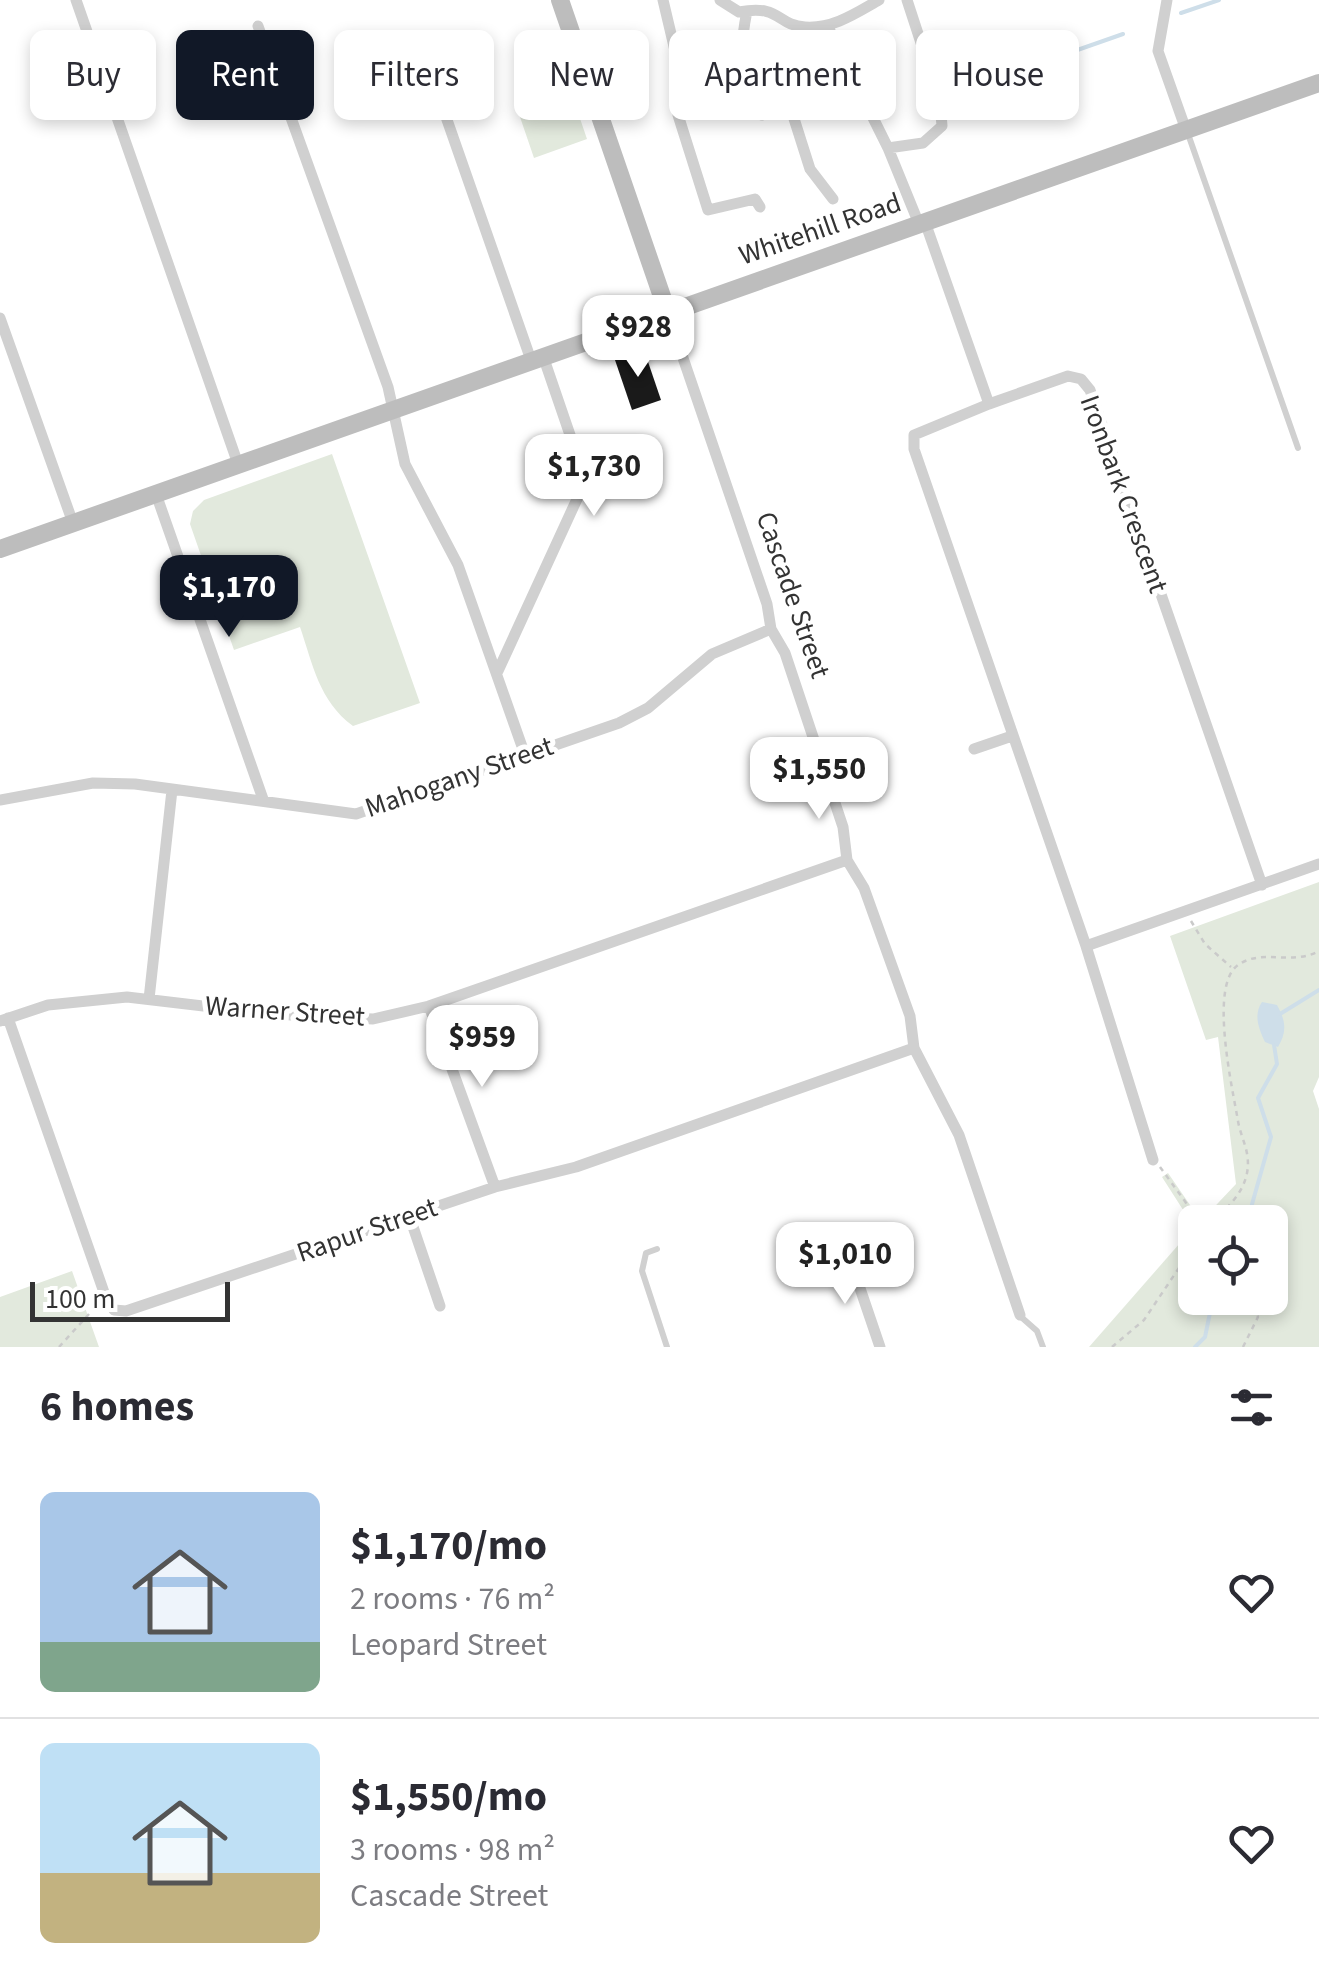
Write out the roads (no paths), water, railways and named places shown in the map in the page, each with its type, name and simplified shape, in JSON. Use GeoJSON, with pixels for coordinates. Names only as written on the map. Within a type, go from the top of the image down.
{"type":"FeatureCollection","features":[{"type":"Feature","properties":{"kind":"street"},"geometry":{"type":"LineString","coordinates":[[76,0],[238,464]]}},
{"type":"Feature","properties":{"kind":"street","name":"Cascade Street"},"geometry":{"type":"LineString","coordinates":[[560,0],[767,604],[770,629],[785,653],[843,827],[846,860],[864,888],[910,1016],[914,1048],[959,1135],[1020,1315]]}},
{"type":"Feature","properties":{"kind":"street"},"geometry":{"type":"LineString","coordinates":[[663,0],[685,93],[678,116],[708,210],[755,199],[760,207]]}},
{"type":"Feature","properties":{"kind":"street"},"geometry":{"type":"LineString","coordinates":[[720,0],[739,12],[766,7],[802,27],[827,25],[879,0]]}},
{"type":"Feature","properties":{"kind":"street"},"geometry":{"type":"LineString","coordinates":[[888,148],[923,143],[942,126],[940,101],[907,0]]}},
{"type":"Feature","properties":{"kind":"street"},"geometry":{"type":"LineString","coordinates":[[1167,0],[1158,51],[1186,130]]}},
{"type":"Feature","properties":{"kind":"street"},"geometry":{"type":"LineString","coordinates":[[743,30],[747,10]]}},
{"type":"Feature","properties":{"kind":"street"},"geometry":{"type":"LineString","coordinates":[[827,25],[922,223],[989,404],[928,426],[914,435],[914,450],[1086,946],[1152,1160]]}},
{"type":"Feature","properties":{"kind":"street"},"geometry":{"type":"LineString","coordinates":[[258,26],[392,410],[405,464],[458,565],[525,755]]}},
{"type":"Feature","properties":{"kind":"street","name":"Whitehill Road"},"geometry":{"type":"LineString","coordinates":[[0,549],[1319,83]]}},
{"type":"Feature","properties":{"kind":"street"},"geometry":{"type":"LineString","coordinates":[[449,120],[581,467],[584,486],[498,671]]}},
{"type":"Feature","properties":{"kind":"street"},"geometry":{"type":"LineString","coordinates":[[794,120],[810,170],[832,199]]}},
{"type":"Feature","properties":{"kind":"street"},"geometry":{"type":"LineString","coordinates":[[0,318],[72,522]]}},
{"type":"Feature","properties":{"kind":"street","name":"Ironbark Crescent"},"geometry":{"type":"LineString","coordinates":[[989,404],[1068,376],[1080,378],[1090,390],[1262,884]]}},
{"type":"Feature","properties":{"kind":"street"},"geometry":{"type":"LineString","coordinates":[[156,494],[263,799]]}},
{"type":"Feature","properties":{"kind":"street","name":"Mahogany Street"},"geometry":{"type":"LineString","coordinates":[[0,800],[93,783],[263,799],[356,814],[619,723],[648,708],[712,654],[770,629]]}},
{"type":"Feature","properties":{"kind":"street"},"geometry":{"type":"LineString","coordinates":[[974,750],[1012,736]]}},
{"type":"Feature","properties":{"kind":"street"},"geometry":{"type":"LineString","coordinates":[[149,1000],[172,790]]}},
{"type":"Feature","properties":{"kind":"street","name":"Warner Street"},"geometry":{"type":"LineString","coordinates":[[4,1020],[48,1005],[127,997],[271,1014],[372,1019],[430,1006],[846,860]]}},
{"type":"Feature","properties":{"kind":"street"},"geometry":{"type":"LineString","coordinates":[[1086,946],[1319,864]]}},
{"type":"Feature","properties":{"kind":"street"},"geometry":{"type":"LineString","coordinates":[[430,1006],[495,1188]]}},
{"type":"Feature","properties":{"kind":"street","name":"Rapur Street"},"geometry":{"type":"LineString","coordinates":[[4,1020],[99,1282],[114,1310],[140,1308],[409,1216],[576,1166],[914,1048]]}},
{"type":"Feature","properties":{"kind":"street"},"geometry":{"type":"LineString","coordinates":[[409,1216],[440,1306]]}},
{"type":"Feature","properties":{"kind":"street"},"geometry":{"type":"LineString","coordinates":[[848,1254],[880,1347]]}},
{"type":"Feature","properties":{"kind":"lane"},"geometry":{"type":"LineString","coordinates":[[1186,130],[1298,448]]}},
{"type":"Feature","properties":{"kind":"lane"},"geometry":{"type":"LineString","coordinates":[[657,1249],[646,1253],[642,1271],[667,1347]]}},
{"type":"Feature","properties":{"kind":"lane"},"geometry":{"type":"LineString","coordinates":[[1020,1315],[1037,1331],[1043,1347]]}},
{"type":"Feature","properties":{"kind":"waterway"},"geometry":{"type":"LineString","coordinates":[[1181,13],[1219,0]]}},
{"type":"Feature","properties":{"kind":"waterway"},"geometry":{"type":"LineString","coordinates":[[1079,49],[1123,34]]}},
{"type":"Feature","properties":{"kind":"waterway"},"geometry":{"type":"LineString","coordinates":[[1280,1014],[1319,990]]}},
{"type":"Feature","properties":{"kind":"waterway"},"geometry":{"type":"LineString","coordinates":[[1252,1205],[1271,1137],[1258,1098],[1277,1064],[1274,1045]]}},
{"type":"Feature","properties":{"kind":"waterway"},"geometry":{"type":"LineString","coordinates":[[1195,1347],[1205,1337],[1210,1315]]}}]}
